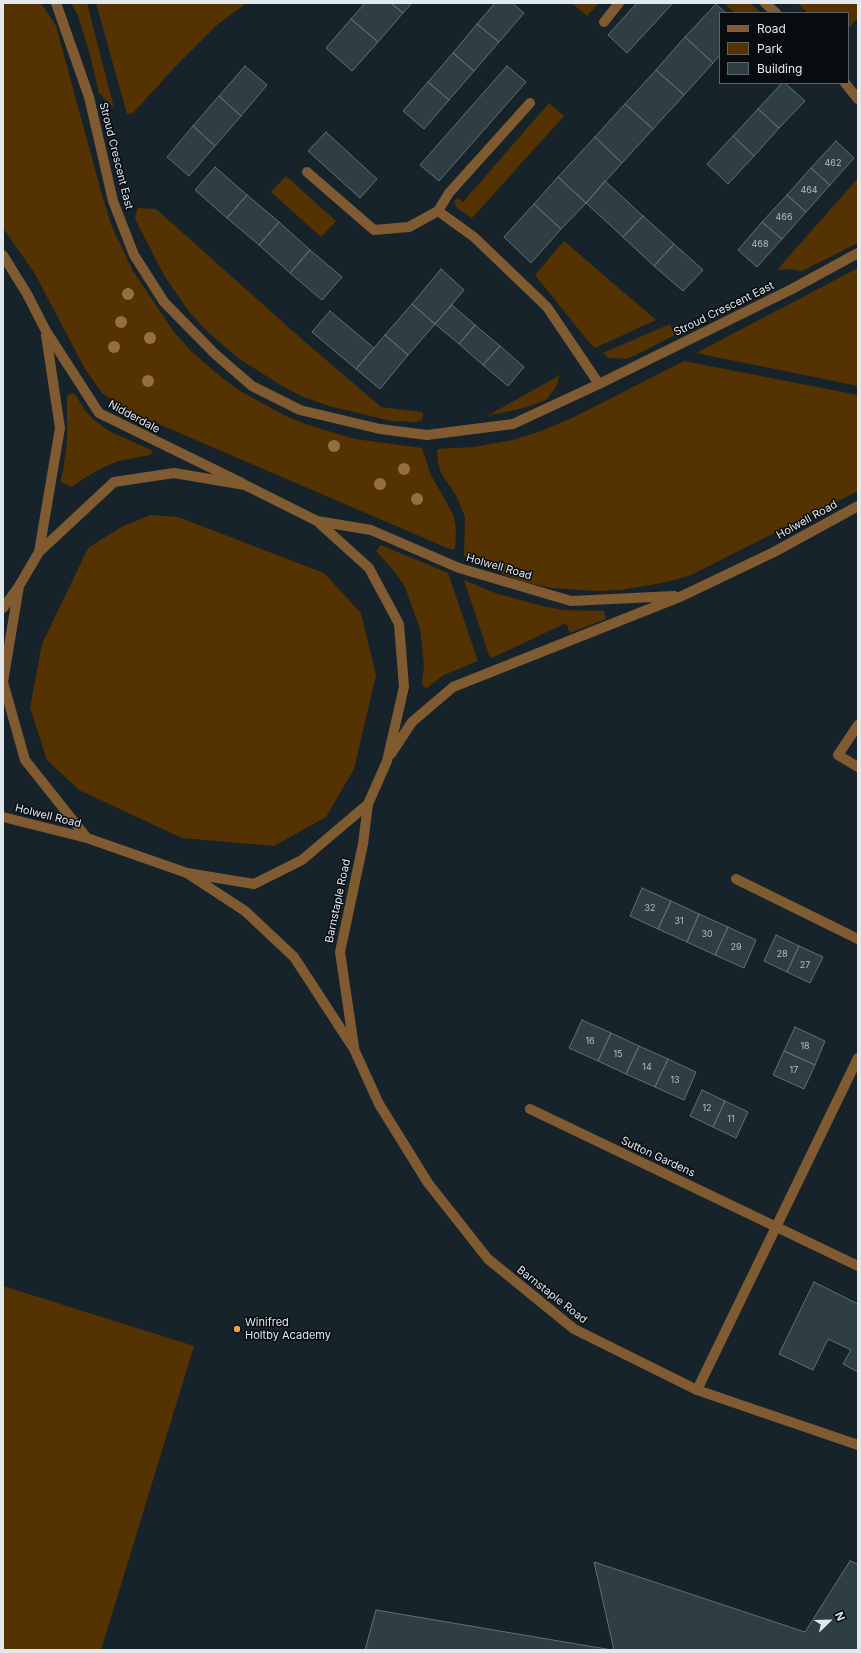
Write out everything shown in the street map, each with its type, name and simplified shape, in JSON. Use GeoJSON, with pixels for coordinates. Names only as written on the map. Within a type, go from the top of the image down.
{"type":"FeatureCollection","features":[{"type":"Feature","properties":{"kind":"street","name":"Stroud Crescent East"},"geometry":{"type":"LineString","coordinates":[[56,3],[89,97],[113,201],[134,254],[164,302],[214,354],[252,386],[300,410],[380,429],[427,435],[514,424],[792,289],[858,253]]}},
{"type":"Feature","properties":{"kind":"street"},"geometry":{"type":"LineString","coordinates":[[604,22],[619,3]]}},
{"type":"Feature","properties":{"kind":"street"},"geometry":{"type":"LineString","coordinates":[[765,3],[775,12]]}},
{"type":"Feature","properties":{"kind":"street"},"geometry":{"type":"LineString","coordinates":[[845,84],[858,99]]}},
{"type":"Feature","properties":{"kind":"street"},"geometry":{"type":"LineString","coordinates":[[307,172],[374,230],[409,227],[438,212],[449,193],[530,103]]}},
{"type":"Feature","properties":{"kind":"street"},"geometry":{"type":"LineString","coordinates":[[438,212],[474,237],[547,307],[599,384]]}},
{"type":"Feature","properties":{"kind":"street","name":"Nidderdale"},"geometry":{"type":"LineString","coordinates":[[3,255],[27,294],[46,331],[100,413],[317,521]]}},
{"type":"Feature","properties":{"kind":"street","name":"Nidderdale"},"geometry":{"type":"LineString","coordinates":[[39,552],[60,428],[46,331]]}},
{"type":"Feature","properties":{"kind":"street"},"geometry":{"type":"LineString","coordinates":[[3,608],[19,586],[39,552],[114,482],[174,473],[245,485]]}},
{"type":"Feature","properties":{"kind":"street","name":"Holwell Road"},"geometry":{"type":"LineString","coordinates":[[387,761],[412,722],[453,687],[682,596],[774,552],[858,506]]}},
{"type":"Feature","properties":{"kind":"street"},"geometry":{"type":"LineString","coordinates":[[187,873],[254,884],[302,860],[368,804],[387,761],[404,687],[399,624],[369,568],[317,521]]}},
{"type":"Feature","properties":{"kind":"street","name":"Holwell Road"},"geometry":{"type":"LineString","coordinates":[[317,521],[370,530],[458,568],[572,601],[682,596]]}},
{"type":"Feature","properties":{"kind":"street"},"geometry":{"type":"LineString","coordinates":[[19,586],[3,682],[25,760],[87,838]]}},
{"type":"Feature","properties":{"kind":"street"},"geometry":{"type":"LineString","coordinates":[[858,725],[838,754],[858,767]]}},
{"type":"Feature","properties":{"kind":"street","name":"Barnstaple Road"},"geometry":{"type":"LineString","coordinates":[[354,1049],[340,952],[363,844],[368,804]]}},
{"type":"Feature","properties":{"kind":"street","name":"Holwell Road"},"geometry":{"type":"LineString","coordinates":[[3,817],[87,838],[187,873]]}},
{"type":"Feature","properties":{"kind":"street","name":"Barnstaple Road"},"geometry":{"type":"LineString","coordinates":[[187,873],[245,911],[294,957],[354,1049],[379,1104],[428,1183],[488,1259],[574,1330],[697,1390],[858,1444]]}},
{"type":"Feature","properties":{"kind":"street"},"geometry":{"type":"LineString","coordinates":[[736,878],[858,939]]}},
{"type":"Feature","properties":{"kind":"street"},"geometry":{"type":"LineString","coordinates":[[697,1390],[858,1058]]}},
{"type":"Feature","properties":{"kind":"street","name":"Sutton Gardens"},"geometry":{"type":"LineString","coordinates":[[530,1109],[858,1266]]}},
{"type":"Feature","properties":{"kind":"green space"},"geometry":{"type":"Polygon","coordinates":[[[3,3],[41,3],[56,26],[112,227],[133,271],[174,332],[191,351],[220,376],[240,391],[284,415],[305,424],[355,439],[422,448],[431,475],[454,516],[456,530],[455,548],[452,550],[126,410],[102,393],[85,369],[35,274],[3,228],[3,3]]]}},
{"type":"Feature","properties":{"kind":"green space"},"geometry":{"type":"Polygon","coordinates":[[[71,3],[87,3],[114,108],[99,93],[89,51],[78,16],[71,3]]]}},
{"type":"Feature","properties":{"kind":"green space"},"geometry":{"type":"Polygon","coordinates":[[[96,3],[247,3],[217,25],[174,68],[133,113],[127,114],[96,3]]]}},
{"type":"Feature","properties":{"kind":"green space"},"geometry":{"type":"Polygon","coordinates":[[[572,3],[599,3],[587,16],[572,3]]]}},
{"type":"Feature","properties":{"kind":"green space"},"geometry":{"type":"Polygon","coordinates":[[[724,3],[750,3],[760,12],[734,12],[724,3]]]}},
{"type":"Feature","properties":{"kind":"green space"},"geometry":{"type":"Polygon","coordinates":[[[797,3],[858,3],[858,18],[849,28],[849,12],[807,12],[797,3]]]}},
{"type":"Feature","properties":{"kind":"green space"},"geometry":{"type":"Polygon","coordinates":[[[549,103],[564,116],[472,218],[457,208],[454,201],[458,198],[463,202],[549,103]]]}},
{"type":"Feature","properties":{"kind":"green space"},"geometry":{"type":"Polygon","coordinates":[[[286,176],[336,221],[321,237],[271,192],[286,176]]]}},
{"type":"Feature","properties":{"kind":"green space"},"geometry":{"type":"Polygon","coordinates":[[[858,178],[858,243],[802,271],[791,269],[777,270],[858,178]]]}},
{"type":"Feature","properties":{"kind":"green space"},"geometry":{"type":"Polygon","coordinates":[[[138,208],[156,209],[303,340],[381,407],[421,412],[423,413],[422,420],[416,422],[391,421],[329,406],[301,396],[282,386],[238,358],[208,332],[190,313],[165,277],[136,221],[135,216],[138,208]]]}},
{"type":"Feature","properties":{"kind":"green space"},"geometry":{"type":"Polygon","coordinates":[[[564,241],[656,320],[595,348],[535,275],[564,241]]]}},
{"type":"Feature","properties":{"kind":"green space"},"geometry":{"type":"Polygon","coordinates":[[[858,268],[858,386],[696,353],[858,268]]]}},
{"type":"Feature","properties":{"kind":"green space"},"geometry":{"type":"Polygon","coordinates":[[[670,324],[675,335],[634,356],[625,359],[609,358],[603,353],[670,324]]]}},
{"type":"Feature","properties":{"kind":"green space"},"geometry":{"type":"Polygon","coordinates":[[[684,361],[858,395],[858,491],[691,575],[671,581],[621,590],[595,591],[551,588],[520,581],[474,562],[464,556],[465,517],[457,497],[441,473],[437,449],[473,447],[513,440],[544,430],[574,417],[684,361]]]}},
{"type":"Feature","properties":{"kind":"green space"},"geometry":{"type":"Polygon","coordinates":[[[560,375],[556,387],[546,400],[524,408],[487,416],[560,375]]]}},
{"type":"Feature","properties":{"kind":"green space"},"geometry":{"type":"Polygon","coordinates":[[[72,393],[75,394],[84,409],[95,421],[111,432],[151,450],[152,453],[149,455],[119,461],[104,467],[71,487],[60,481],[63,472],[67,441],[67,396],[72,393]]]}},
{"type":"Feature","properties":{"kind":"green space"},"geometry":{"type":"Polygon","coordinates":[[[151,515],[178,517],[324,573],[361,613],[376,675],[354,769],[326,817],[274,846],[182,838],[79,790],[47,760],[30,708],[42,644],[88,548],[123,526],[151,515]]]}},
{"type":"Feature","properties":{"kind":"green space"},"geometry":{"type":"Polygon","coordinates":[[[381,545],[448,573],[478,661],[444,675],[427,688],[424,687],[422,683],[424,666],[420,629],[405,587],[395,572],[376,551],[381,545]]]}},
{"type":"Feature","properties":{"kind":"green space"},"geometry":{"type":"Polygon","coordinates":[[[464,580],[495,593],[542,606],[564,610],[604,611],[606,619],[570,633],[566,623],[492,658],[489,655],[464,580]]]}},
{"type":"Feature","properties":{"kind":"green space"},"geometry":{"type":"Polygon","coordinates":[[[3,1286],[194,1346],[101,1650],[3,1650],[3,1286]]]}},
{"type":"Feature","properties":{"kind":"building"},"geometry":{"type":"Polygon","coordinates":[[[365,3],[391,3],[403,13],[378,42],[351,19],[365,3]]]}},
{"type":"Feature","properties":{"kind":"building"},"geometry":{"type":"Polygon","coordinates":[[[391,3],[412,3],[403,13],[391,3]]]}},
{"type":"Feature","properties":{"kind":"building"},"geometry":{"type":"Polygon","coordinates":[[[495,3],[512,3],[524,13],[499,42],[477,24],[495,3]]]}},
{"type":"Feature","properties":{"kind":"building"},"geometry":{"type":"Polygon","coordinates":[[[637,3],[673,3],[627,53],[608,35],[637,3]]]}},
{"type":"Feature","properties":{"kind":"building"},"geometry":{"type":"Polygon","coordinates":[[[716,4],[725,12],[719,12],[719,56],[713,63],[685,37],[716,4]]]}},
{"type":"Feature","properties":{"kind":"building"},"geometry":{"type":"Polygon","coordinates":[[[351,19],[378,42],[352,71],[326,48],[351,19]]]}},
{"type":"Feature","properties":{"kind":"building"},"geometry":{"type":"Polygon","coordinates":[[[477,24],[499,42],[474,71],[453,53],[477,24]]]}},
{"type":"Feature","properties":{"kind":"building"},"geometry":{"type":"Polygon","coordinates":[[[685,37],[713,63],[684,95],[656,70],[685,37]]]}},
{"type":"Feature","properties":{"kind":"building"},"geometry":{"type":"Polygon","coordinates":[[[453,53],[474,71],[449,100],[428,82],[453,53]]]}},
{"type":"Feature","properties":{"kind":"building"},"geometry":{"type":"Polygon","coordinates":[[[245,66],[267,85],[241,116],[219,96],[245,66]]]}},
{"type":"Feature","properties":{"kind":"building"},"geometry":{"type":"Polygon","coordinates":[[[507,66],[526,82],[439,181],[420,165],[507,66]]]}},
{"type":"Feature","properties":{"kind":"building"},"geometry":{"type":"Polygon","coordinates":[[[656,70],[684,95],[653,129],[625,104],[656,70]]]}},
{"type":"Feature","properties":{"kind":"building"},"geometry":{"type":"Polygon","coordinates":[[[428,82],[449,100],[424,129],[403,111],[428,82]]]}},
{"type":"Feature","properties":{"kind":"building"},"geometry":{"type":"Polygon","coordinates":[[[781,84],[786,84],[805,101],[779,128],[758,109],[781,84]]]}},
{"type":"Feature","properties":{"kind":"building"},"geometry":{"type":"Polygon","coordinates":[[[219,96],[241,116],[215,146],[193,126],[219,96]]]}},
{"type":"Feature","properties":{"kind":"building"},"geometry":{"type":"Polygon","coordinates":[[[625,104],[653,129],[622,163],[595,137],[625,104]]]}},
{"type":"Feature","properties":{"kind":"building"},"geometry":{"type":"Polygon","coordinates":[[[758,109],[779,128],[754,156],[733,136],[758,109]]]}},
{"type":"Feature","properties":{"kind":"building"},"geometry":{"type":"Polygon","coordinates":[[[193,126],[215,146],[189,176],[167,157],[193,126]]]}},
{"type":"Feature","properties":{"kind":"building"},"geometry":{"type":"Polygon","coordinates":[[[326,132],[377,179],[360,198],[308,151],[326,132]]]}},
{"type":"Feature","properties":{"kind":"building"},"geometry":{"type":"Polygon","coordinates":[[[733,136],[754,156],[728,184],[707,164],[733,136]]]}},
{"type":"Feature","properties":{"kind":"building"},"geometry":{"type":"Polygon","coordinates":[[[595,137],[622,163],[586,203],[558,177],[595,137]]]}},
{"type":"Feature","properties":{"kind":"building"},"geometry":{"type":"Polygon","coordinates":[[[836,141],[854,158],[830,185],[811,168],[836,141]]]}},
{"type":"Feature","properties":{"kind":"building"},"geometry":{"type":"Polygon","coordinates":[[[215,167],[247,195],[227,218],[195,190],[215,167]]]}},
{"type":"Feature","properties":{"kind":"building"},"geometry":{"type":"Polygon","coordinates":[[[811,168],[830,185],[806,212],[787,195],[811,168]]]}},
{"type":"Feature","properties":{"kind":"building"},"geometry":{"type":"Polygon","coordinates":[[[558,177],[586,203],[561,229],[534,204],[558,177]]]}},
{"type":"Feature","properties":{"kind":"building"},"geometry":{"type":"Polygon","coordinates":[[[605,181],[643,216],[623,237],[586,203],[605,181]]]}},
{"type":"Feature","properties":{"kind":"building"},"geometry":{"type":"Polygon","coordinates":[[[247,195],[279,222],[259,245],[227,218],[247,195]]]}},
{"type":"Feature","properties":{"kind":"building"},"geometry":{"type":"Polygon","coordinates":[[[787,195],[806,212],[782,239],[762,222],[787,195]]]}},
{"type":"Feature","properties":{"kind":"building"},"geometry":{"type":"Polygon","coordinates":[[[534,204],[561,229],[531,263],[504,237],[534,204]]]}},
{"type":"Feature","properties":{"kind":"building"},"geometry":{"type":"Polygon","coordinates":[[[643,216],[674,244],[654,266],[623,237],[643,216]]]}},
{"type":"Feature","properties":{"kind":"building"},"geometry":{"type":"Polygon","coordinates":[[[279,222],[310,250],[290,273],[259,245],[279,222]]]}},
{"type":"Feature","properties":{"kind":"building"},"geometry":{"type":"Polygon","coordinates":[[[762,222],[782,239],[757,267],[738,250],[762,222]]]}},
{"type":"Feature","properties":{"kind":"building"},"geometry":{"type":"Polygon","coordinates":[[[674,244],[703,270],[683,291],[654,266],[674,244]]]}},
{"type":"Feature","properties":{"kind":"building"},"geometry":{"type":"Polygon","coordinates":[[[310,250],[342,277],[322,300],[290,273],[310,250]]]}},
{"type":"Feature","properties":{"kind":"building"},"geometry":{"type":"Polygon","coordinates":[[[441,269],[464,290],[435,324],[412,304],[441,269]]]}},
{"type":"Feature","properties":{"kind":"building"},"geometry":{"type":"Polygon","coordinates":[[[412,304],[435,324],[408,355],[385,335],[412,304]]]}},
{"type":"Feature","properties":{"kind":"building"},"geometry":{"type":"Polygon","coordinates":[[[452,305],[475,325],[459,344],[435,324],[452,305]]]}},
{"type":"Feature","properties":{"kind":"building"},"geometry":{"type":"Polygon","coordinates":[[[330,311],[374,348],[356,369],[312,332],[330,311]]]}},
{"type":"Feature","properties":{"kind":"building"},"geometry":{"type":"Polygon","coordinates":[[[475,325],[500,346],[483,365],[459,344],[475,325]]]}},
{"type":"Feature","properties":{"kind":"building"},"geometry":{"type":"Polygon","coordinates":[[[385,335],[408,355],[380,389],[356,369],[385,335]]]}},
{"type":"Feature","properties":{"kind":"building"},"geometry":{"type":"Polygon","coordinates":[[[500,346],[524,367],[508,386],[483,365],[500,346]]]}},
{"type":"Feature","properties":{"kind":"building"},"geometry":{"type":"Polygon","coordinates":[[[642,888],[671,901],[658,929],[630,916],[642,888]]]}},
{"type":"Feature","properties":{"kind":"building"},"geometry":{"type":"Polygon","coordinates":[[[671,901],[699,914],[687,942],[658,929],[671,901]]]}},
{"type":"Feature","properties":{"kind":"building"},"geometry":{"type":"Polygon","coordinates":[[[699,914],[728,927],[715,955],[687,942],[699,914]]]}},
{"type":"Feature","properties":{"kind":"building"},"geometry":{"type":"Polygon","coordinates":[[[728,927],[756,940],[744,968],[715,955],[728,927]]]}},
{"type":"Feature","properties":{"kind":"building"},"geometry":{"type":"Polygon","coordinates":[[[776,935],[799,946],[787,972],[764,961],[776,935]]]}},
{"type":"Feature","properties":{"kind":"building"},"geometry":{"type":"Polygon","coordinates":[[[799,946],[823,957],[810,983],[787,972],[799,946]]]}},
{"type":"Feature","properties":{"kind":"building"},"geometry":{"type":"Polygon","coordinates":[[[582,1020],[611,1033],[598,1061],[569,1048],[582,1020]]]}},
{"type":"Feature","properties":{"kind":"building"},"geometry":{"type":"Polygon","coordinates":[[[795,1027],[825,1041],[815,1065],[784,1051],[795,1027]]]}},
{"type":"Feature","properties":{"kind":"building"},"geometry":{"type":"Polygon","coordinates":[[[611,1033],[639,1046],[626,1074],[598,1061],[611,1033]]]}},
{"type":"Feature","properties":{"kind":"building"},"geometry":{"type":"Polygon","coordinates":[[[639,1046],[668,1059],[655,1087],[626,1074],[639,1046]]]}},
{"type":"Feature","properties":{"kind":"building"},"geometry":{"type":"Polygon","coordinates":[[[784,1051],[815,1065],[804,1089],[773,1075],[784,1051]]]}},
{"type":"Feature","properties":{"kind":"building"},"geometry":{"type":"Polygon","coordinates":[[[668,1059],[696,1072],[684,1100],[655,1087],[668,1059]]]}},
{"type":"Feature","properties":{"kind":"building"},"geometry":{"type":"Polygon","coordinates":[[[702,1090],[725,1101],[713,1127],[690,1116],[702,1090]]]}},
{"type":"Feature","properties":{"kind":"building"},"geometry":{"type":"Polygon","coordinates":[[[725,1101],[748,1112],[736,1138],[713,1127],[725,1101]]]}},
{"type":"Feature","properties":{"kind":"building"},"geometry":{"type":"Polygon","coordinates":[[[814,1282],[858,1304],[858,1372],[843,1364],[851,1350],[828,1339],[813,1370],[779,1354],[814,1282]]]}},
{"type":"Feature","properties":{"kind":"building"},"geometry":{"type":"Polygon","coordinates":[[[850,1561],[858,1564],[858,1650],[614,1650],[594,1562],[805,1632],[850,1561]]]}},
{"type":"Feature","properties":{"kind":"building"},"geometry":{"type":"Polygon","coordinates":[[[376,1610],[612,1650],[365,1650],[376,1610]]]}},
{"type":"Feature","properties":{"kind":"place","name":"Winifred Holtby Academy"},"geometry":{"type":"Point","coordinates":[237,1329]}}]}
